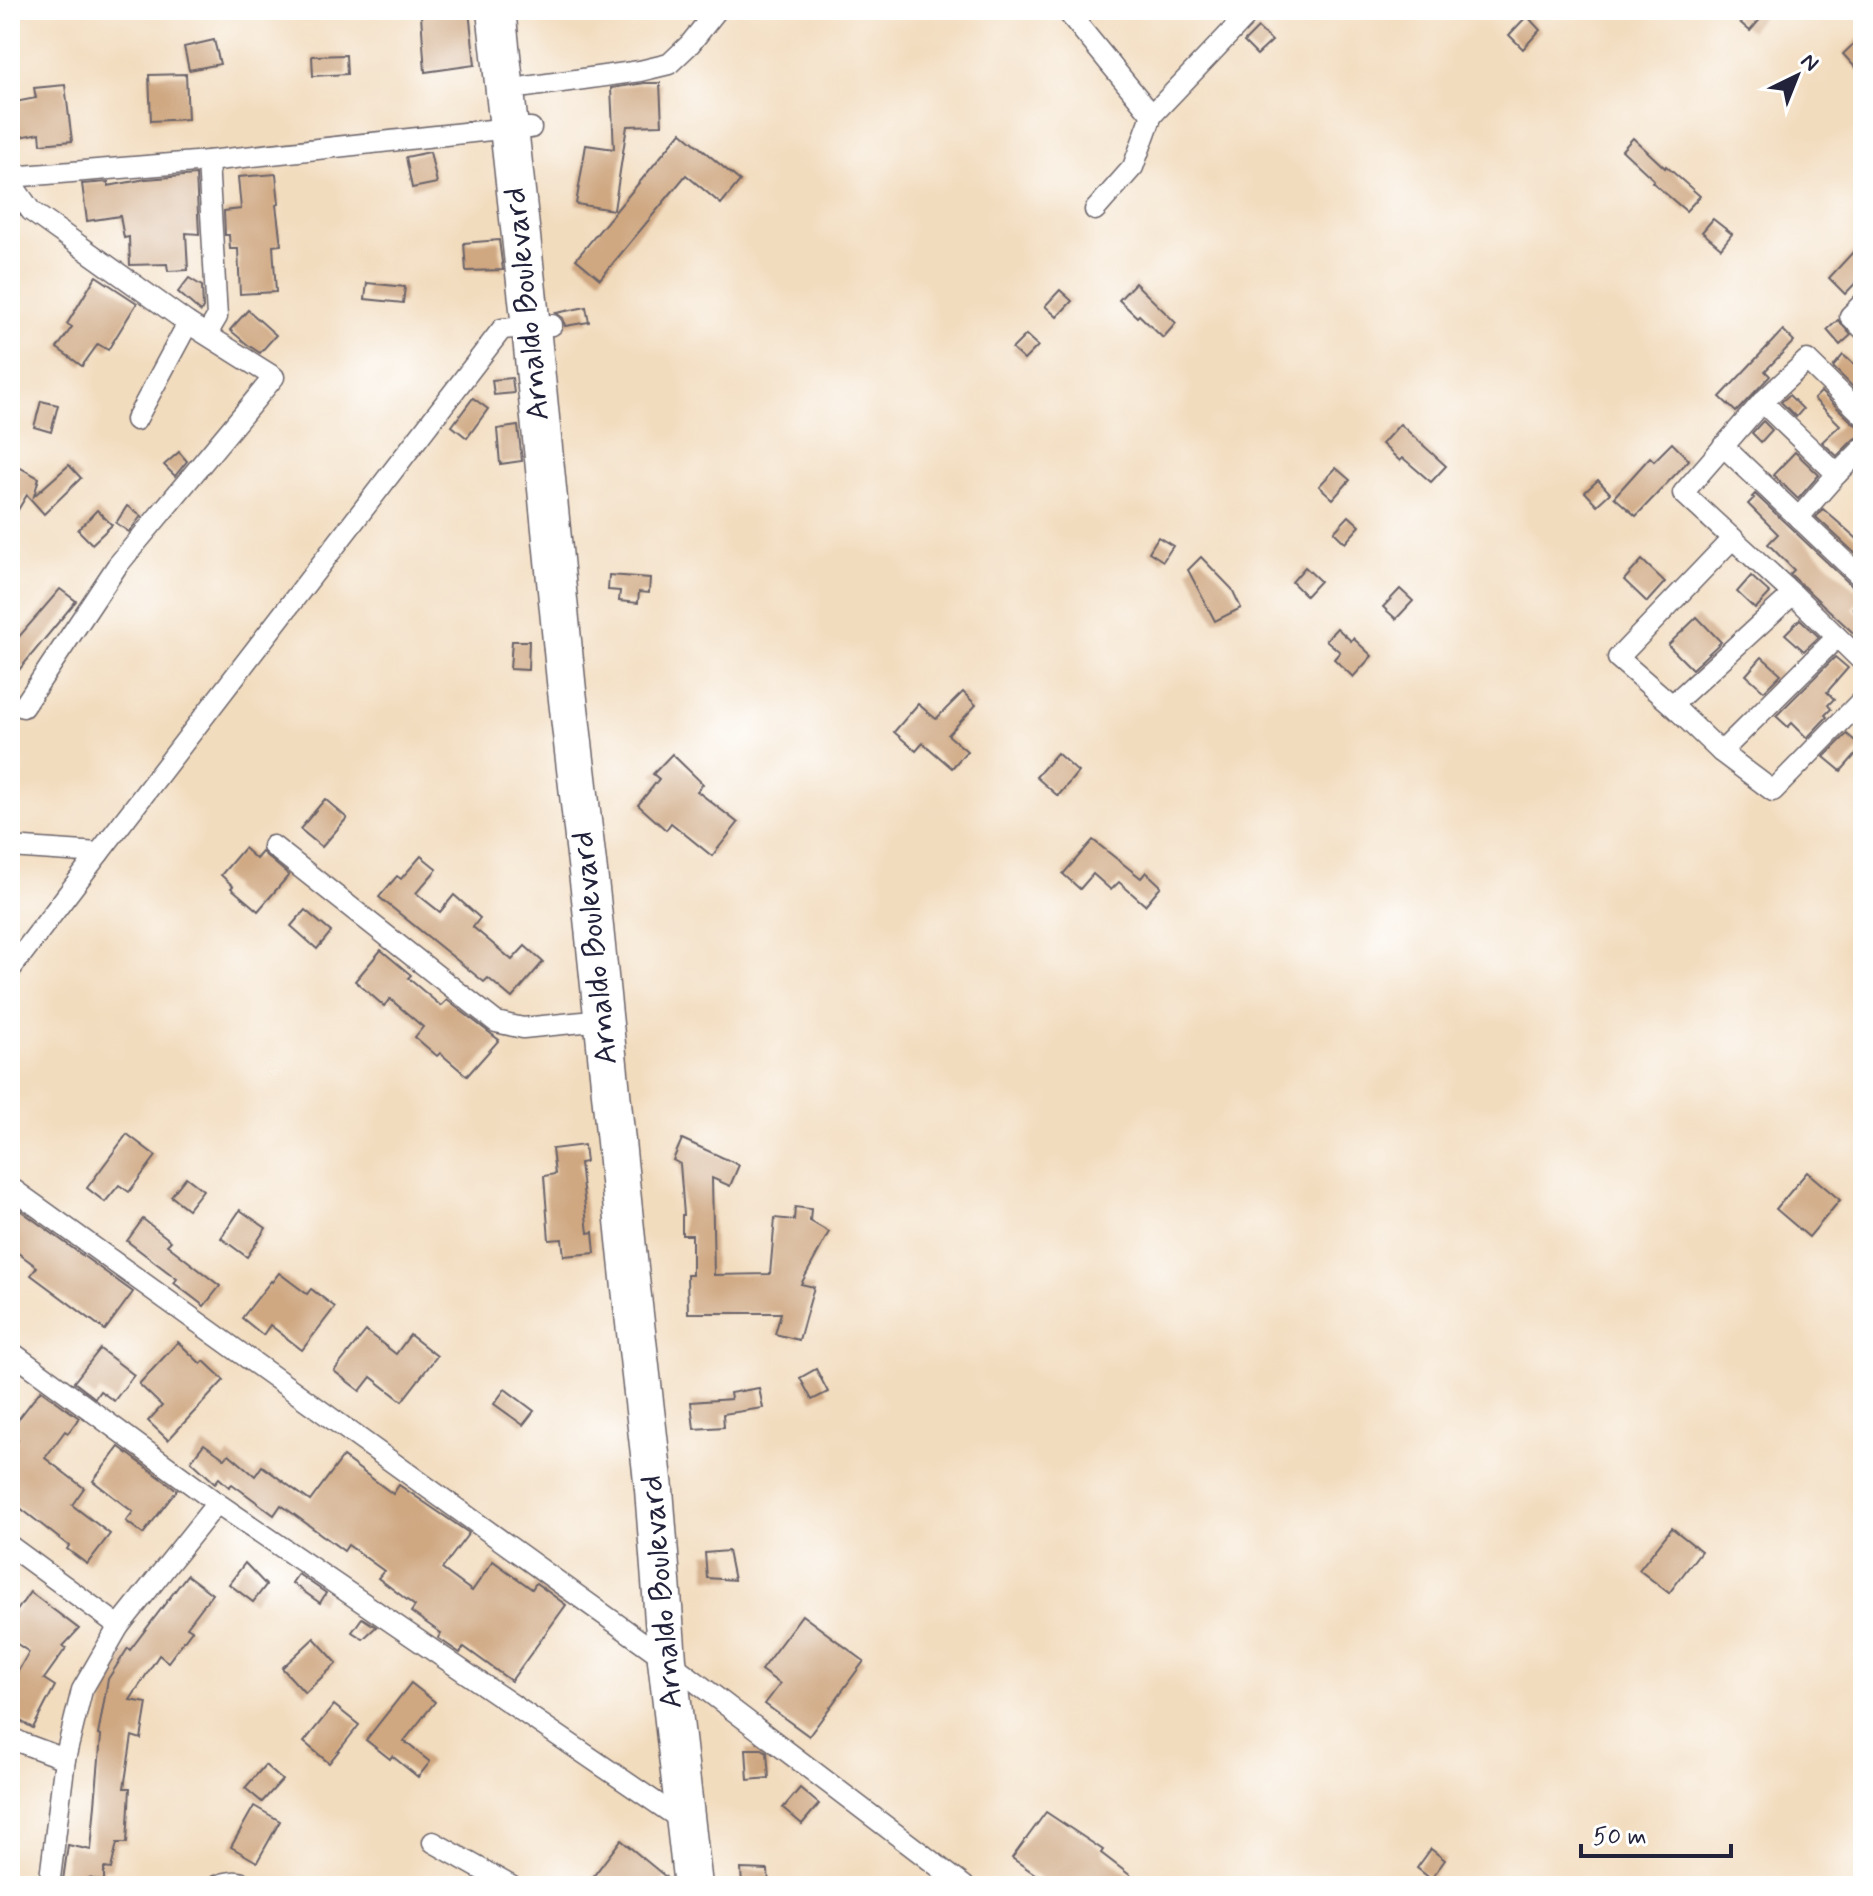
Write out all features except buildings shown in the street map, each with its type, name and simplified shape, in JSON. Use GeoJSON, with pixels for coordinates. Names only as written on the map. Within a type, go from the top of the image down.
{"type":"FeatureCollection","features":[{"type":"Feature","properties":{"kind":"highway","name":"Arnaldo Boulevard"},"geometry":{"type":"LineString","coordinates":[[496,10],[520,128],[542,326],[558,505],[665,1488],[680,1670],[703,1883]]}},
{"type":"Feature","properties":{"kind":"highway","name":"Arnaldo Boulevard"},"geometry":{"type":"LineString","coordinates":[[520,10],[526,87],[520,128]]}},
{"type":"Feature","properties":{"kind":"highway","name":"Arnaldo Boulevard"},"geometry":{"type":"LineString","coordinates":[[603,898],[603,1020],[621,1094]]}},
{"type":"Feature","properties":{"kind":"highway","name":"Arnaldo Boulevard"},"geometry":{"type":"LineString","coordinates":[[680,1670],[686,1823],[703,1883]]}},
{"type":"Feature","properties":{"kind":"street"},"geometry":{"type":"LineString","coordinates":[[526,87],[669,64],[690,44],[717,10]]}},
{"type":"Feature","properties":{"kind":"street"},"geometry":{"type":"LineString","coordinates":[[1066,10],[1152,115]]}},
{"type":"Feature","properties":{"kind":"street"},"geometry":{"type":"LineString","coordinates":[[1095,210],[1133,167],[1152,115],[1252,10]]}},
{"type":"Feature","properties":{"kind":"street"},"geometry":{"type":"LineString","coordinates":[[23,707],[117,566],[274,377],[188,323],[31,211],[10,179],[520,128]]}},
{"type":"Feature","properties":{"kind":"street"},"geometry":{"type":"LineString","coordinates":[[207,334],[217,317],[208,161]]}},
{"type":"Feature","properties":{"kind":"street"},"geometry":{"type":"LineString","coordinates":[[1863,303],[1850,316],[1863,329]]}},
{"type":"Feature","properties":{"kind":"street"},"geometry":{"type":"LineString","coordinates":[[136,420],[188,323]]}},
{"type":"Feature","properties":{"kind":"street"},"geometry":{"type":"LineString","coordinates":[[10,970],[502,329],[542,326]]}},
{"type":"Feature","properties":{"kind":"street"},"geometry":{"type":"LineString","coordinates":[[1863,415],[1807,360],[1762,402],[1683,493],[1863,662]]}},
{"type":"Feature","properties":{"kind":"street"},"geometry":{"type":"LineString","coordinates":[[1762,402],[1837,474]]}},
{"type":"Feature","properties":{"kind":"street"},"geometry":{"type":"LineString","coordinates":[[1723,446],[1863,579]]}},
{"type":"Feature","properties":{"kind":"street"},"geometry":{"type":"LineString","coordinates":[[1799,517],[1863,448]]}},
{"type":"Feature","properties":{"kind":"street"},"geometry":{"type":"LineString","coordinates":[[1733,538],[1618,658],[1721,752],[1773,791],[1863,699]]}},
{"type":"Feature","properties":{"kind":"street"},"geometry":{"type":"LineString","coordinates":[[1672,705],[1793,594]]}},
{"type":"Feature","properties":{"kind":"street"},"geometry":{"type":"LineString","coordinates":[[1721,752],[1837,637]]}},
{"type":"Feature","properties":{"kind":"street"},"geometry":{"type":"LineString","coordinates":[[273,846],[496,1022],[523,1028],[603,1020]]}},
{"type":"Feature","properties":{"kind":"street"},"geometry":{"type":"LineString","coordinates":[[10,847],[99,853]]}},
{"type":"Feature","properties":{"kind":"street"},"geometry":{"type":"LineString","coordinates":[[10,1187],[680,1670],[964,1886]]}},
{"type":"Feature","properties":{"kind":"street"},"geometry":{"type":"LineString","coordinates":[[10,1351],[217,1503],[686,1823]]}},
{"type":"Feature","properties":{"kind":"street"},"geometry":{"type":"LineString","coordinates":[[49,1886],[65,1759],[82,1690],[119,1626],[217,1503]]}},
{"type":"Feature","properties":{"kind":"street"},"geometry":{"type":"LineString","coordinates":[[10,1546],[119,1626]]}},
{"type":"Feature","properties":{"kind":"street"},"geometry":{"type":"LineString","coordinates":[[10,1737],[65,1759]]}},
{"type":"Feature","properties":{"kind":"street"},"geometry":{"type":"LineString","coordinates":[[433,1842],[511,1886]]}},
{"type":"Feature","properties":{"kind":"street"},"geometry":{"type":"LineString","coordinates":[[217,1886],[242,1881],[249,1886]]}}]}
